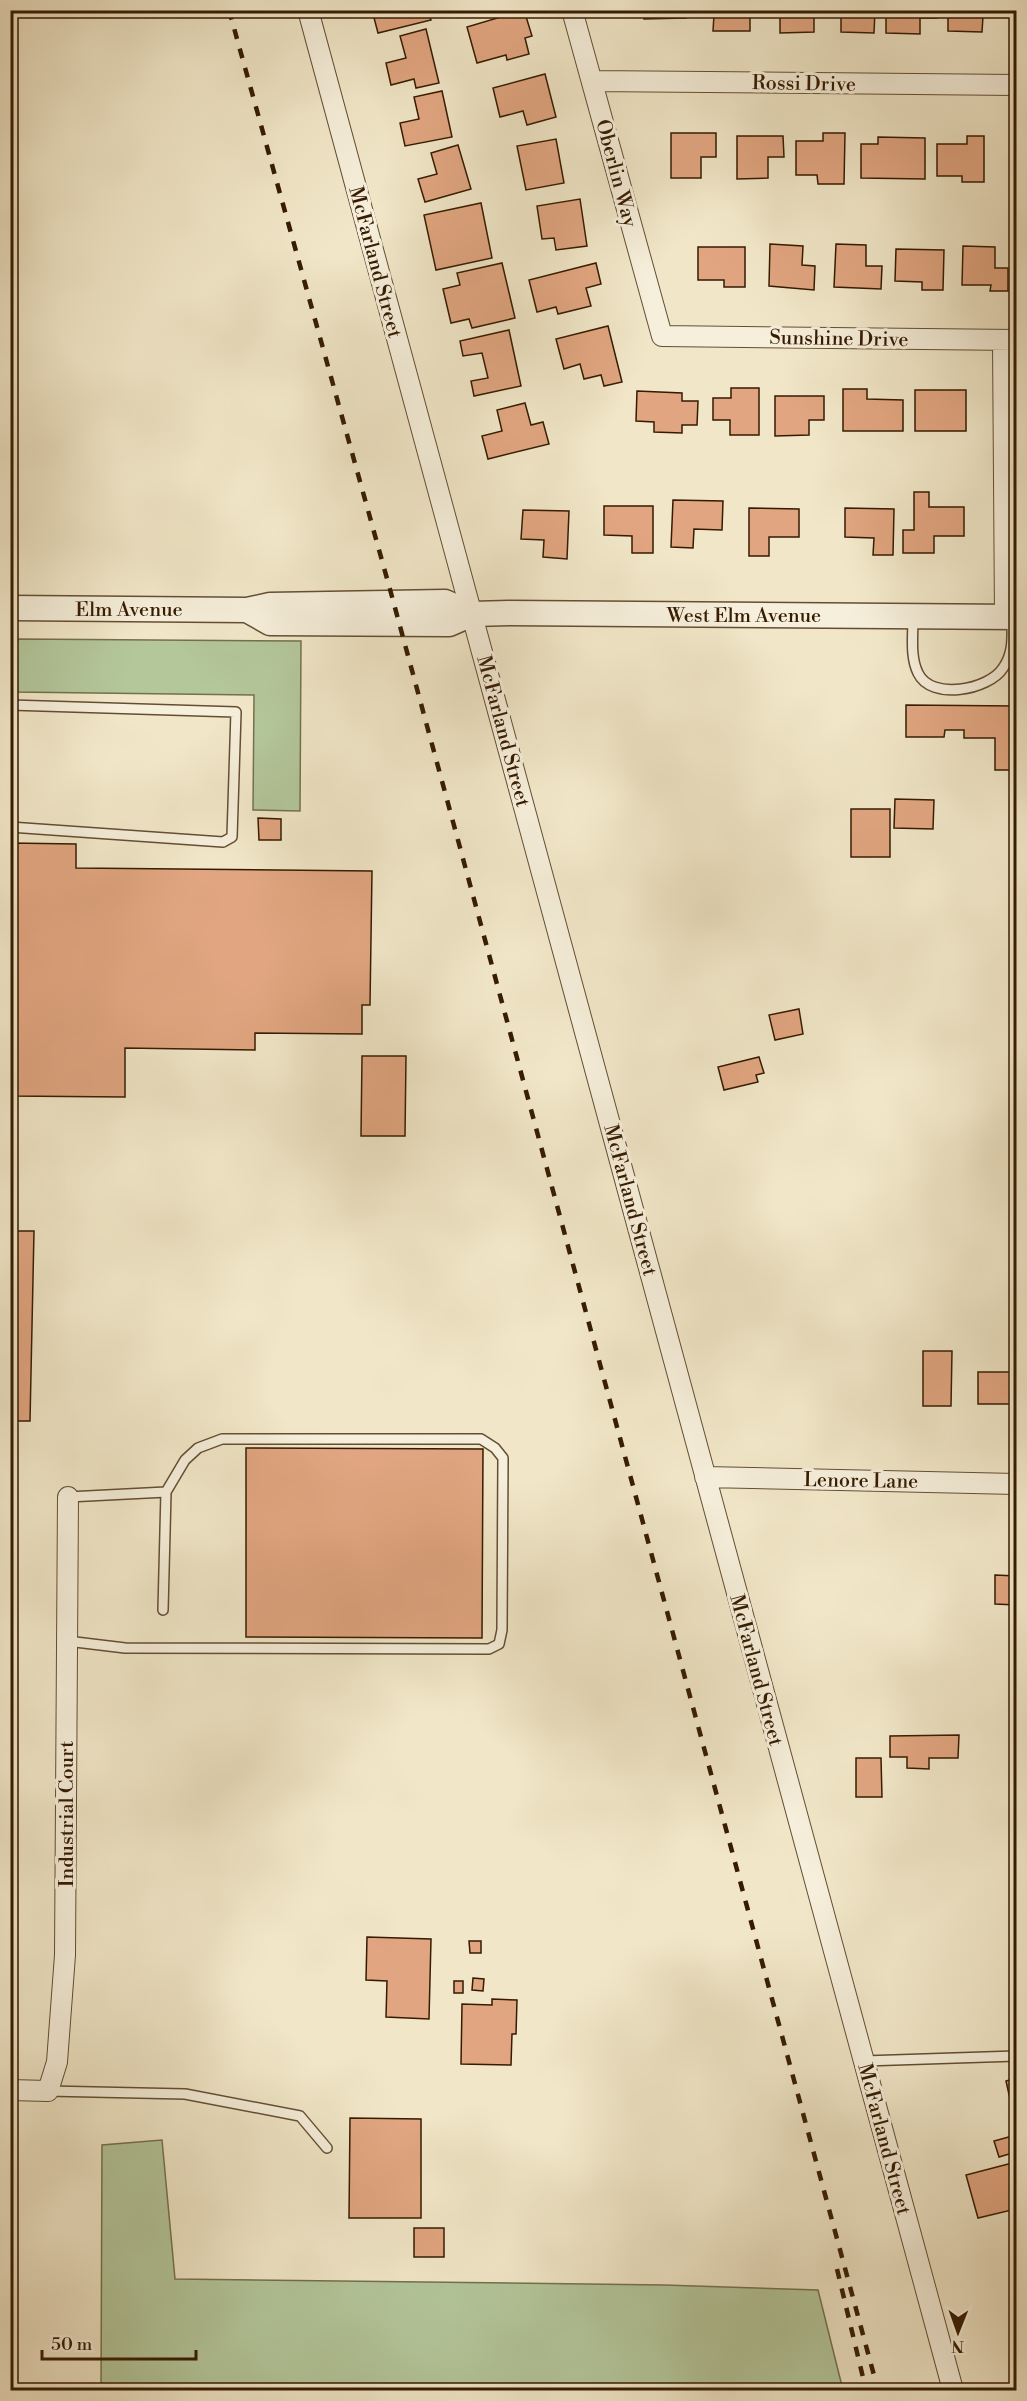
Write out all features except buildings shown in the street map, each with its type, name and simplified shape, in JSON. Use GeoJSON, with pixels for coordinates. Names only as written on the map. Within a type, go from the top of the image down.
{"type":"FeatureCollection","features":[{"type":"Feature","properties":{"kind":"street","name":"McFarland Street"},"geometry":{"type":"LineString","coordinates":[[308,10],[953,2391]]}},
{"type":"Feature","properties":{"kind":"street","name":"Oberlin Way"},"geometry":{"type":"LineString","coordinates":[[572,10],[662,336]]}},
{"type":"Feature","properties":{"kind":"street","name":"Rossi Drive"},"geometry":{"type":"LineString","coordinates":[[592,81],[1017,86]]}},
{"type":"Feature","properties":{"kind":"street","name":"Sunshine Drive"},"geometry":{"type":"LineString","coordinates":[[662,336],[1010,340]]}},
{"type":"Feature","properties":{"kind":"street"},"geometry":{"type":"LineString","coordinates":[[1010,340],[1011,617]]}},
{"type":"Feature","properties":{"kind":"street","name":"West Elm Avenue"},"geometry":{"type":"LineString","coordinates":[[396,614],[445,602],[472,614],[1011,617]]}},
{"type":"Feature","properties":{"kind":"street","name":"Elm Avenue"},"geometry":{"type":"LineString","coordinates":[[11,614],[248,610],[270,605],[396,614]]}},
{"type":"Feature","properties":{"kind":"street","name":"Lenore Lane"},"geometry":{"type":"LineString","coordinates":[[705,1477],[1017,1484]]}},
{"type":"Feature","properties":{"kind":"street","name":"Industrial Court"},"geometry":{"type":"LineString","coordinates":[[48,2091],[57,2062],[65,1955],[68,1497]]}},
{"type":"Feature","properties":{"kind":"street"},"geometry":{"type":"LineString","coordinates":[[10,2090],[48,2091]]}},
{"type":"Feature","properties":{"kind":"lane"},"geometry":{"type":"LineString","coordinates":[[913,616],[914,661],[919,676],[935,688],[956,690],[974,687],[993,679],[1004,668],[1012,651],[1011,617]]}},
{"type":"Feature","properties":{"kind":"lane"},"geometry":{"type":"LineString","coordinates":[[10,705],[236,711],[232,837],[223,842],[10,827]]}},
{"type":"Feature","properties":{"kind":"lane"},"geometry":{"type":"LineString","coordinates":[[67,1641],[125,1648],[489,1649],[499,1644],[502,1630],[503,1458],[495,1448],[481,1439],[222,1439],[198,1448],[185,1460],[166,1492],[163,1611]]}},
{"type":"Feature","properties":{"kind":"lane"},"geometry":{"type":"LineString","coordinates":[[68,1497],[166,1492]]}},
{"type":"Feature","properties":{"kind":"lane"},"geometry":{"type":"LineString","coordinates":[[864,2061],[1017,2056]]}},
{"type":"Feature","properties":{"kind":"lane"},"geometry":{"type":"LineString","coordinates":[[48,2091],[185,2094],[300,2116],[327,2148]]}},
{"type":"Feature","properties":{"kind":"green space"},"geometry":{"type":"Polygon","coordinates":[[[19,639],[301,641],[300,811],[253,810],[254,695],[14,692],[15,645],[19,639]]]}},
{"type":"Feature","properties":{"kind":"green space"},"geometry":{"type":"Polygon","coordinates":[[[162,2140],[175,2279],[664,2285],[818,2290],[843,2390],[101,2390],[102,2145],[162,2140]]]}},
{"type":"Feature","properties":{"kind":"railway"},"geometry":{"type":"LineString","coordinates":[[229,10],[391,593],[878,2390]]}},
{"type":"Feature","properties":{"kind":"railway"},"geometry":{"type":"LineString","coordinates":[[837,2269],[866,2390]]}}]}
